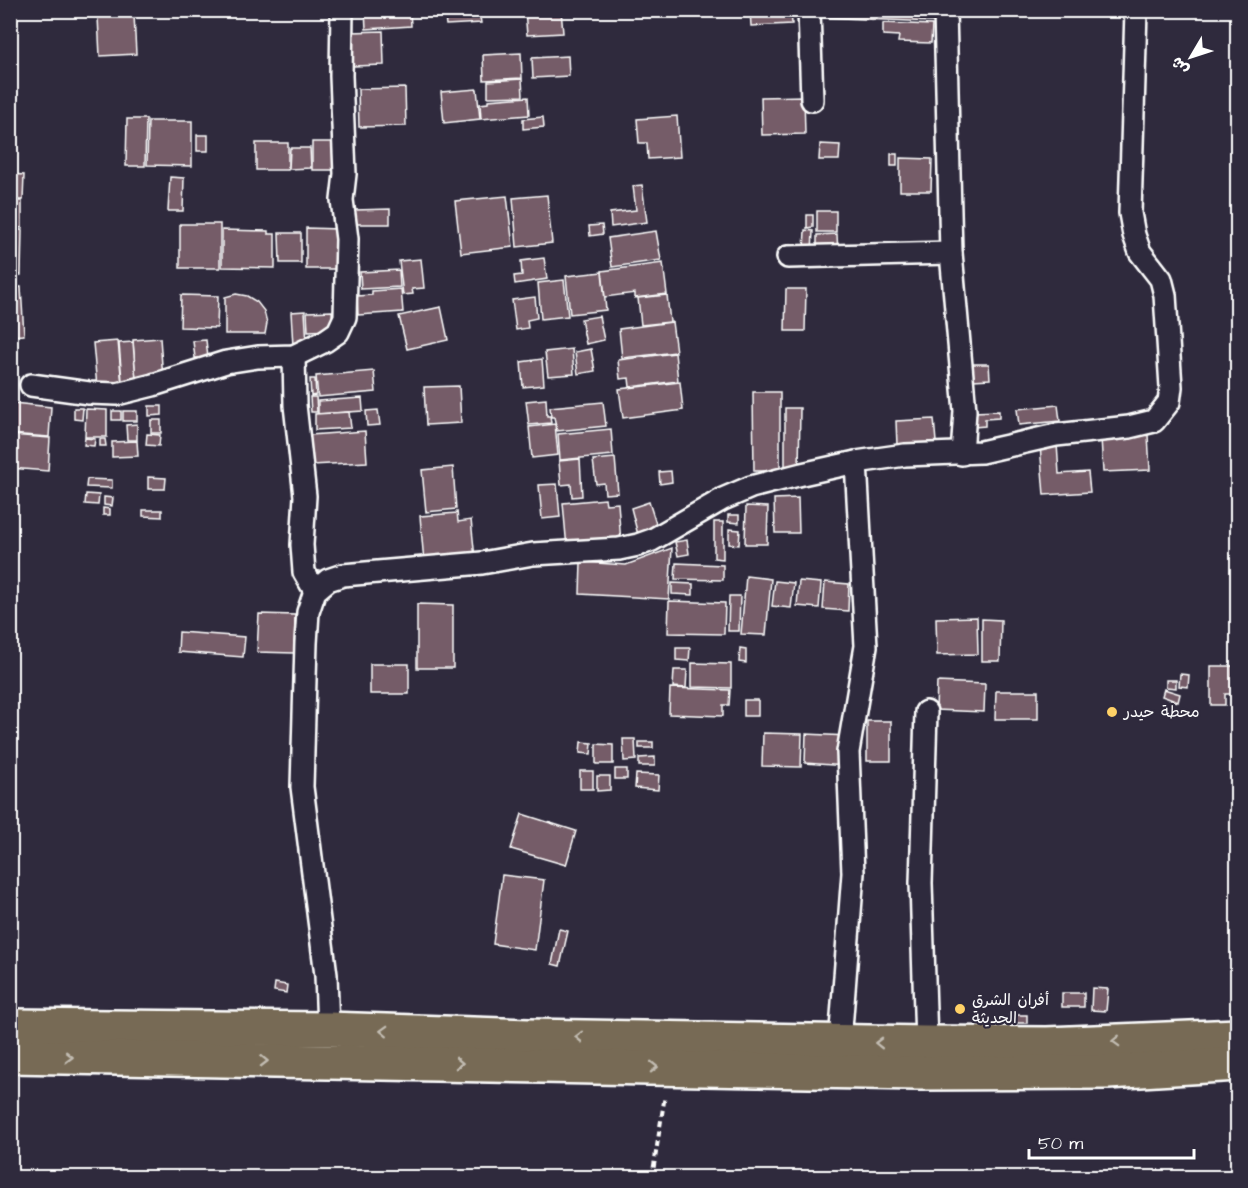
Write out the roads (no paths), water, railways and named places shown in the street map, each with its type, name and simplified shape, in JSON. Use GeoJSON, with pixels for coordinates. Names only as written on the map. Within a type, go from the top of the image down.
{"type":"FeatureCollection","features":[{"type":"Feature","properties":{"kind":"main road"},"geometry":{"type":"LineString","coordinates":[[10,1026],[328,1029],[670,1067],[917,1073],[1047,1058],[1168,1054],[1238,1064]]}},
{"type":"Feature","properties":{"kind":"main road"},"geometry":{"type":"LineString","coordinates":[[1168,1054],[1238,1036]]}},
{"type":"Feature","properties":{"kind":"main road"},"geometry":{"type":"LineString","coordinates":[[10,1056],[528,1050],[840,1042],[926,1043],[1047,1058]]}},
{"type":"Feature","properties":{"kind":"street"},"geometry":{"type":"LineString","coordinates":[[31,385],[89,393],[117,394],[153,386],[226,362],[258,357],[294,356],[338,332],[345,317],[347,239],[342,200],[345,174],[340,65],[342,10]]}},
{"type":"Feature","properties":{"kind":"street"},"geometry":{"type":"LineString","coordinates":[[809,10],[812,100]]}},
{"type":"Feature","properties":{"kind":"street"},"geometry":{"type":"LineString","coordinates":[[945,10],[951,253],[965,411],[963,454]]}},
{"type":"Feature","properties":{"kind":"street"},"geometry":{"type":"LineString","coordinates":[[328,1029],[326,975],[302,787],[308,612],[315,591],[328,580],[343,575],[482,562],[533,554],[638,546],[723,499],[751,487],[856,462],[905,455],[981,452],[1056,435],[1129,427],[1154,421],[1169,402],[1171,387],[1165,296],[1161,279],[1140,252],[1130,213],[1136,10]]}},
{"type":"Feature","properties":{"kind":"street"},"geometry":{"type":"LineString","coordinates":[[788,257],[951,253]]}},
{"type":"Feature","properties":{"kind":"street"},"geometry":{"type":"LineString","coordinates":[[294,356],[295,405],[304,496],[302,545],[304,572],[315,591]]}},
{"type":"Feature","properties":{"kind":"street"},"geometry":{"type":"LineString","coordinates":[[840,1042],[854,873],[848,752],[866,646],[856,462]]}},
{"type":"Feature","properties":{"kind":"street"},"geometry":{"type":"LineString","coordinates":[[926,712],[921,883],[926,1043]]}},
{"type":"Feature","properties":{"kind":"place","name":"محطة حيدر"},"geometry":{"type":"Point","coordinates":[1112,712]}},
{"type":"Feature","properties":{"kind":"place","name":"أفران الشرق الحديثة"},"geometry":{"type":"Point","coordinates":[960,1009]}}]}
